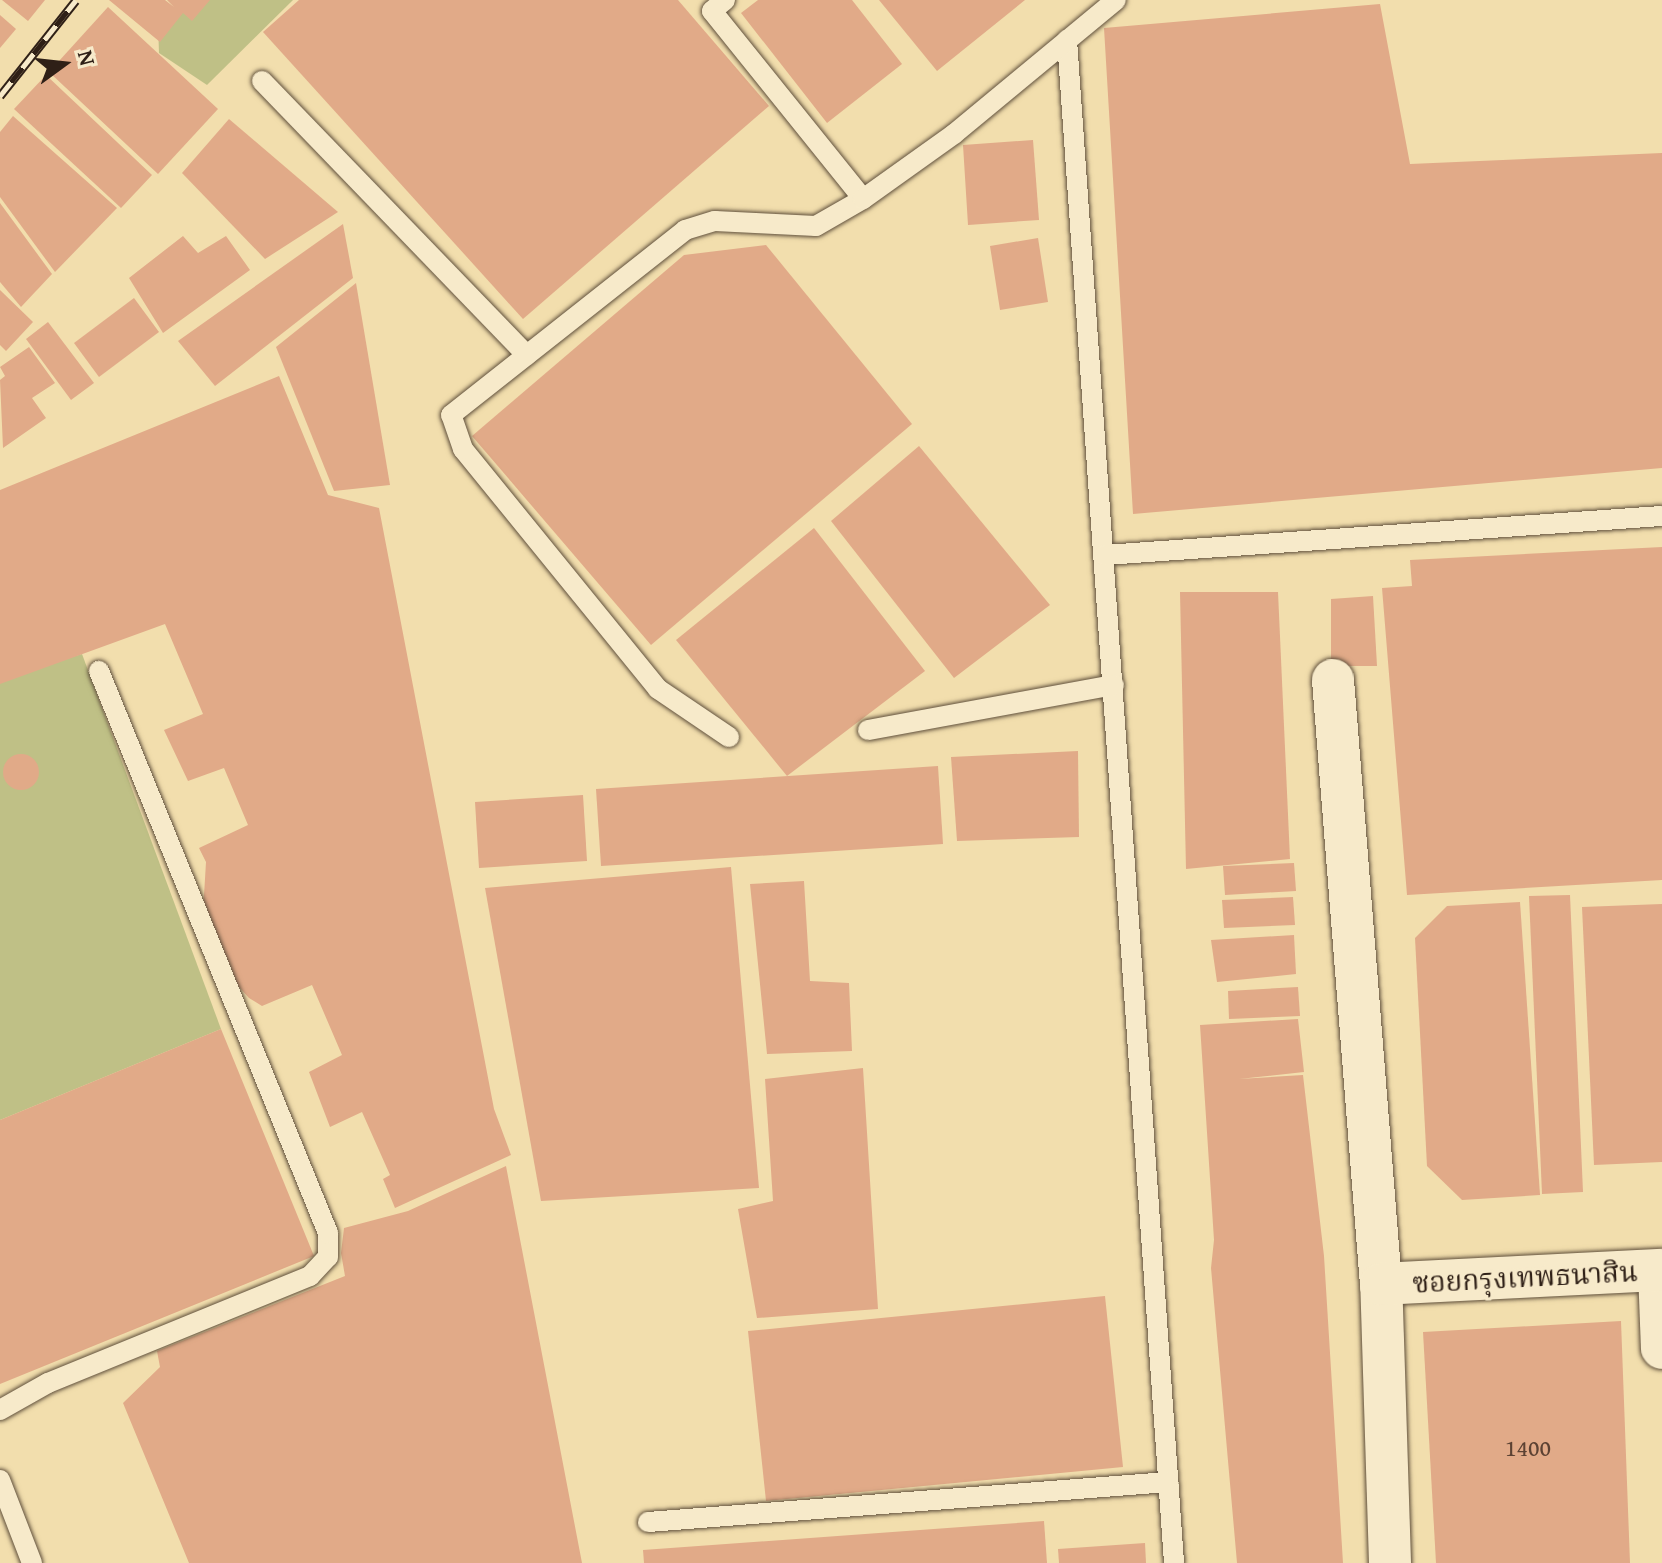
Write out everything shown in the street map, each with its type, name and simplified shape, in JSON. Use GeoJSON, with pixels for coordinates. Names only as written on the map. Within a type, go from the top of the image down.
{"type":"FeatureCollection","features":[{"type":"Feature","properties":{"kind":"street"},"geometry":{"type":"LineString","coordinates":[[1333,680],[1381,1284]]}},
{"type":"Feature","properties":{"kind":"street","name":"ซอยกรุงเทพธนาสิน"},"geometry":{"type":"LineString","coordinates":[[1390,1563],[1381,1284],[1661,1270],[1662,1348]]}},
{"type":"Feature","properties":{"kind":"lane"},"geometry":{"type":"LineString","coordinates":[[725,0],[712,11],[863,199]]}},
{"type":"Feature","properties":{"kind":"lane"},"geometry":{"type":"LineString","coordinates":[[729,737],[658,689],[463,449],[451,415],[685,230],[715,221],[816,226],[863,199],[954,134],[1116,0]]}},
{"type":"Feature","properties":{"kind":"lane"},"geometry":{"type":"LineString","coordinates":[[1067,40],[1174,1563]]}},
{"type":"Feature","properties":{"kind":"lane"},"geometry":{"type":"LineString","coordinates":[[262,81],[527,355]]}},
{"type":"Feature","properties":{"kind":"lane"},"geometry":{"type":"LineString","coordinates":[[1105,555],[1662,516]]}},
{"type":"Feature","properties":{"kind":"lane"},"geometry":{"type":"LineString","coordinates":[[0,1410],[48,1383],[310,1276],[328,1257],[328,1233],[99,671]]}},
{"type":"Feature","properties":{"kind":"lane"},"geometry":{"type":"LineString","coordinates":[[868,730],[1114,685]]}},
{"type":"Feature","properties":{"kind":"lane"},"geometry":{"type":"LineString","coordinates":[[0,1480],[32,1563]]}},
{"type":"Feature","properties":{"kind":"lane"},"geometry":{"type":"LineString","coordinates":[[648,1522],[1168,1482]]}},
{"type":"Feature","properties":{"kind":"green space"},"geometry":{"type":"Polygon","coordinates":[[[181,0],[293,0],[207,85],[159,53],[158,22],[181,0]]]}},
{"type":"Feature","properties":{"kind":"green space"},"geometry":{"type":"Polygon","coordinates":[[[82,654],[221,1029],[0,1120],[0,678],[82,654]]]}},
{"type":"Feature","properties":{"kind":"building"},"geometry":{"type":"Polygon","coordinates":[[[2,0],[45,0],[28,21],[2,0]]]}},
{"type":"Feature","properties":{"kind":"building"},"geometry":{"type":"Polygon","coordinates":[[[109,0],[165,0],[174,7],[167,0],[210,0],[192,21],[183,13],[160,42],[109,0]]]}},
{"type":"Feature","properties":{"kind":"building"},"geometry":{"type":"Polygon","coordinates":[[[299,0],[678,0],[769,106],[523,319],[263,32],[299,0]]]}},
{"type":"Feature","properties":{"kind":"building"},"geometry":{"type":"Polygon","coordinates":[[[758,0],[852,0],[902,64],[827,123],[741,13],[758,0]]]}},
{"type":"Feature","properties":{"kind":"building"},"geometry":{"type":"Polygon","coordinates":[[[879,0],[1025,0],[937,71],[879,0]]]}},
{"type":"Feature","properties":{"kind":"building"},"geometry":{"type":"Polygon","coordinates":[[[1380,4],[1410,164],[1662,153],[1662,468],[1133,514],[1104,28],[1380,4]]]}},
{"type":"Feature","properties":{"kind":"building"},"geometry":{"type":"Polygon","coordinates":[[[108,7],[218,109],[158,174],[49,72],[108,7]]]}},
{"type":"Feature","properties":{"kind":"building"},"geometry":{"type":"Polygon","coordinates":[[[0,15],[16,29],[0,48],[0,15]]]}},
{"type":"Feature","properties":{"kind":"building"},"geometry":{"type":"Polygon","coordinates":[[[46,75],[152,175],[121,208],[14,109],[46,75]]]}},
{"type":"Feature","properties":{"kind":"building"},"geometry":{"type":"Polygon","coordinates":[[[13,116],[117,208],[55,272],[0,197],[0,132],[13,116]]]}},
{"type":"Feature","properties":{"kind":"building"},"geometry":{"type":"Polygon","coordinates":[[[229,119],[338,212],[265,259],[182,173],[229,119]]]}},
{"type":"Feature","properties":{"kind":"building"},"geometry":{"type":"Polygon","coordinates":[[[1033,140],[1039,220],[968,225],[963,145],[1033,140]]]}},
{"type":"Feature","properties":{"kind":"building"},"geometry":{"type":"Polygon","coordinates":[[[0,203],[52,274],[21,307],[0,282],[0,203]]]}},
{"type":"Feature","properties":{"kind":"building"},"geometry":{"type":"Polygon","coordinates":[[[343,224],[353,278],[215,386],[178,341],[343,224]]]}},
{"type":"Feature","properties":{"kind":"building"},"geometry":{"type":"Polygon","coordinates":[[[183,236],[198,253],[226,236],[250,270],[163,333],[129,278],[183,236]]]}},
{"type":"Feature","properties":{"kind":"building"},"geometry":{"type":"Polygon","coordinates":[[[1038,238],[1048,302],[1000,310],[990,246],[1038,238]]]}},
{"type":"Feature","properties":{"kind":"building"},"geometry":{"type":"Polygon","coordinates":[[[766,245],[912,424],[651,645],[472,436],[684,255],[766,245]]]}},
{"type":"Feature","properties":{"kind":"building"},"geometry":{"type":"Polygon","coordinates":[[[356,283],[390,485],[334,491],[276,347],[356,283]]]}},
{"type":"Feature","properties":{"kind":"building"},"geometry":{"type":"Polygon","coordinates":[[[0,290],[33,322],[6,351],[0,345],[0,290]]]}},
{"type":"Feature","properties":{"kind":"building"},"geometry":{"type":"Polygon","coordinates":[[[134,298],[159,332],[99,377],[74,343],[134,298]]]}},
{"type":"Feature","properties":{"kind":"building"},"geometry":{"type":"Polygon","coordinates":[[[48,322],[94,383],[71,400],[26,339],[48,322]]]}},
{"type":"Feature","properties":{"kind":"building"},"geometry":{"type":"Polygon","coordinates":[[[29,347],[55,383],[32,398],[46,418],[3,448],[0,380],[5,376],[0,367],[29,347]]]}},
{"type":"Feature","properties":{"kind":"building"},"geometry":{"type":"Polygon","coordinates":[[[279,376],[328,495],[379,508],[494,1109],[511,1155],[395,1208],[383,1179],[390,1175],[362,1112],[330,1127],[309,1072],[342,1055],[312,985],[262,1006],[249,998],[229,976],[203,912],[206,862],[199,848],[248,825],[224,768],[188,781],[164,730],[203,714],[165,624],[0,684],[0,490],[279,376]]]}},
{"type":"Feature","properties":{"kind":"building"},"geometry":{"type":"Polygon","coordinates":[[[919,446],[1050,605],[954,678],[831,521],[919,446]]]}},
{"type":"Feature","properties":{"kind":"building"},"geometry":{"type":"Polygon","coordinates":[[[814,528],[925,671],[787,776],[676,640],[814,528]]]}},
{"type":"Feature","properties":{"kind":"building"},"geometry":{"type":"Polygon","coordinates":[[[1662,547],[1662,880],[1407,895],[1382,588],[1412,586],[1410,560],[1662,547]]]}},
{"type":"Feature","properties":{"kind":"building"},"geometry":{"type":"Polygon","coordinates":[[[1180,592],[1278,592],[1290,859],[1186,869],[1180,592]]]}},
{"type":"Feature","properties":{"kind":"building"},"geometry":{"type":"Polygon","coordinates":[[[1373,596],[1377,666],[1331,666],[1331,599],[1373,596]]]}},
{"type":"Feature","properties":{"kind":"building"},"geometry":{"type":"Polygon","coordinates":[[[1078,751],[1079,837],[957,841],[951,757],[1078,751]]]}},
{"type":"Feature","properties":{"kind":"building"},"geometry":{"type":"Polygon","coordinates":[[[21,754],[34,759],[39,772],[34,785],[21,790],[8,785],[3,772],[8,759],[21,754]]]}},
{"type":"Feature","properties":{"kind":"building"},"geometry":{"type":"Polygon","coordinates":[[[938,766],[943,844],[601,866],[596,789],[938,766]]]}},
{"type":"Feature","properties":{"kind":"building"},"geometry":{"type":"Polygon","coordinates":[[[583,795],[587,861],[479,868],[475,802],[583,795]]]}},
{"type":"Feature","properties":{"kind":"building"},"geometry":{"type":"Polygon","coordinates":[[[1294,863],[1296,891],[1225,895],[1223,866],[1294,863]]]}},
{"type":"Feature","properties":{"kind":"building"},"geometry":{"type":"Polygon","coordinates":[[[731,867],[759,1188],[541,1201],[485,888],[731,867]]]}},
{"type":"Feature","properties":{"kind":"building"},"geometry":{"type":"Polygon","coordinates":[[[804,881],[810,981],[849,983],[852,1051],[767,1054],[750,884],[804,881]]]}},
{"type":"Feature","properties":{"kind":"building"},"geometry":{"type":"Polygon","coordinates":[[[1570,895],[1583,1192],[1542,1194],[1529,896],[1570,895]]]}},
{"type":"Feature","properties":{"kind":"building"},"geometry":{"type":"Polygon","coordinates":[[[1293,897],[1295,925],[1224,928],[1222,900],[1293,897]]]}},
{"type":"Feature","properties":{"kind":"building"},"geometry":{"type":"Polygon","coordinates":[[[1520,902],[1540,1195],[1462,1200],[1427,1166],[1415,938],[1447,906],[1520,902]]]}},
{"type":"Feature","properties":{"kind":"building"},"geometry":{"type":"Polygon","coordinates":[[[1662,904],[1662,1162],[1594,1165],[1582,907],[1662,904]]]}},
{"type":"Feature","properties":{"kind":"building"},"geometry":{"type":"Polygon","coordinates":[[[1294,935],[1296,974],[1217,982],[1211,940],[1294,935]]]}},
{"type":"Feature","properties":{"kind":"building"},"geometry":{"type":"Polygon","coordinates":[[[1298,987],[1300,1016],[1229,1019],[1228,991],[1298,987]]]}},
{"type":"Feature","properties":{"kind":"building"},"geometry":{"type":"Polygon","coordinates":[[[1298,1019],[1304,1072],[1239,1079],[1303,1075],[1324,1256],[1343,1563],[1237,1563],[1211,1268],[1214,1240],[1200,1025],[1298,1019]]]}},
{"type":"Feature","properties":{"kind":"building"},"geometry":{"type":"Polygon","coordinates":[[[221,1029],[314,1256],[0,1384],[0,1120],[221,1029]]]}},
{"type":"Feature","properties":{"kind":"building"},"geometry":{"type":"Polygon","coordinates":[[[863,1068],[878,1309],[757,1318],[738,1209],[773,1201],[765,1079],[863,1068]]]}},
{"type":"Feature","properties":{"kind":"building"},"geometry":{"type":"Polygon","coordinates":[[[506,1166],[582,1563],[189,1563],[123,1403],[160,1367],[157,1351],[345,1276],[341,1253],[344,1228],[408,1211],[506,1166]]]}},
{"type":"Feature","properties":{"kind":"building"},"geometry":{"type":"Polygon","coordinates":[[[1105,1296],[1123,1467],[766,1501],[748,1331],[1105,1296]]]}},
{"type":"Feature","properties":{"kind":"building"},"geometry":{"type":"Polygon","coordinates":[[[1621,1321],[1630,1563],[1436,1563],[1423,1332],[1621,1321]]]}},
{"type":"Feature","properties":{"kind":"building"},"geometry":{"type":"Polygon","coordinates":[[[1044,1521],[1047,1563],[644,1563],[643,1550],[1044,1521]]]}},
{"type":"Feature","properties":{"kind":"building"},"geometry":{"type":"Polygon","coordinates":[[[1145,1543],[1146,1563],[1059,1563],[1058,1549],[1145,1543]]]}},
{"type":"Feature","properties":{"kind":"railway"},"geometry":{"type":"LineString","coordinates":[[0,96],[76,0]]}}]}
